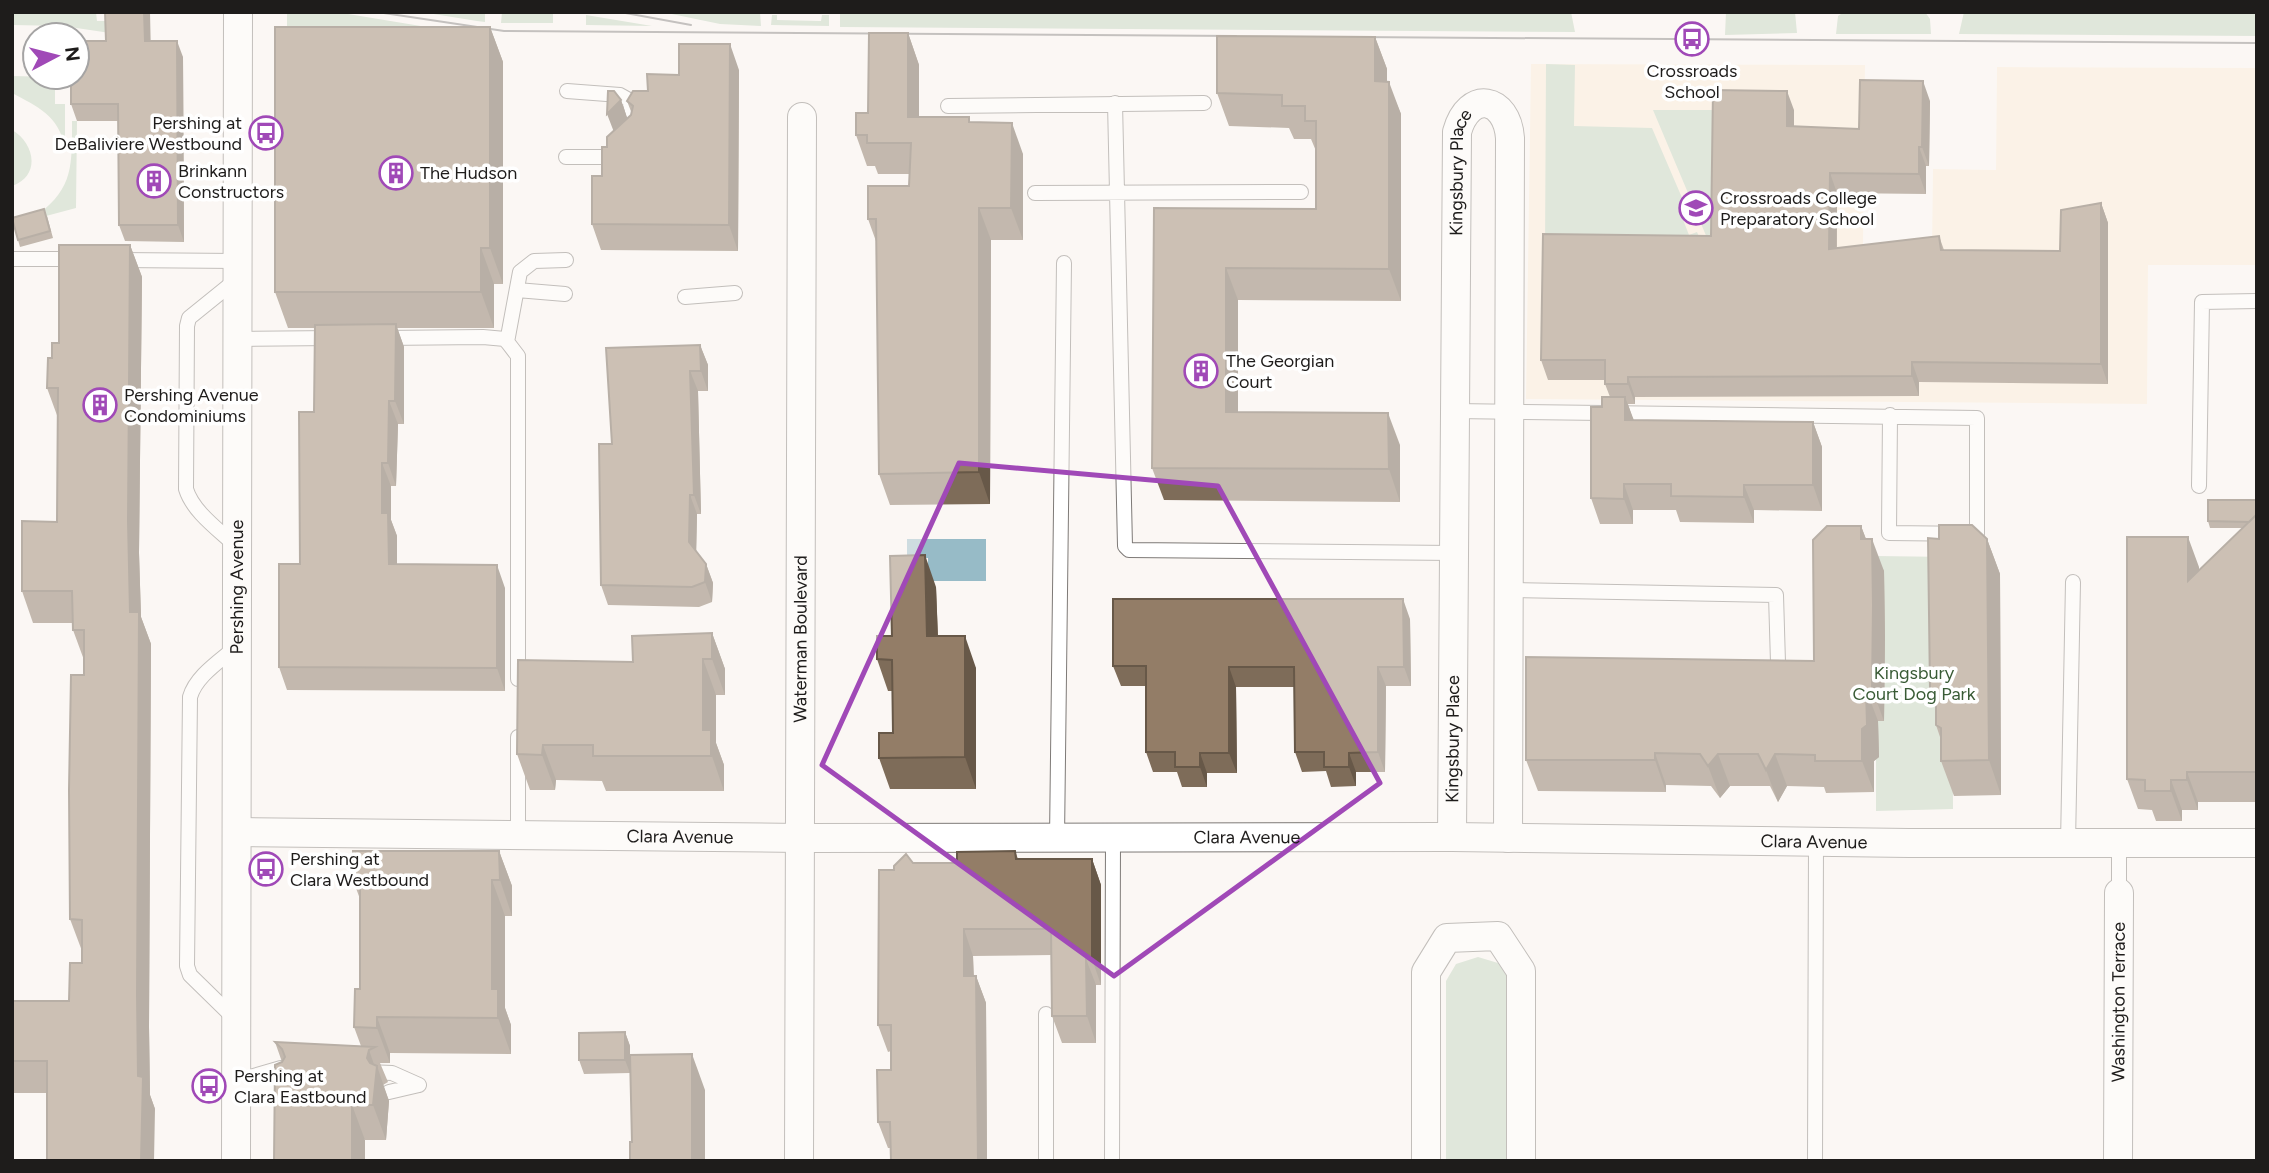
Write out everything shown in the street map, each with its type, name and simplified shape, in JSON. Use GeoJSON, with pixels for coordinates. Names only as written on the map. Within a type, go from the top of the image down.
{"type":"FeatureCollection","features":[{"type":"Feature","properties":{"kind":"street","name":"Pershing Avenue"},"geometry":{"type":"LineString","coordinates":[[236,1161],[238,12]]}},
{"type":"Feature","properties":{"kind":"street","name":"Kingsbury Place"},"geometry":{"type":"LineString","coordinates":[[1452,837],[1457,132],[1462,115],[1471,105],[1483,102],[1494,106],[1509,124],[1507,838]]}},
{"type":"Feature","properties":{"kind":"street","name":"Waterman Boulevard"},"geometry":{"type":"LineString","coordinates":[[799,1161],[802,117]]}},
{"type":"Feature","properties":{"kind":"street","name":"Clara Avenue"},"geometry":{"type":"LineString","coordinates":[[237,832],[800,838],[1452,837],[1816,842],[2257,842]]}},
{"type":"Feature","properties":{"kind":"street","name":"Washington Terrace"},"geometry":{"type":"LineString","coordinates":[[2118,1161],[2119,893]]}},
{"type":"Feature","properties":{"kind":"street"},"geometry":{"type":"LineString","coordinates":[[1426,1161],[1426,972],[1447,938],[1498,936],[1521,971],[1521,1161]]}},
{"type":"Feature","properties":{"kind":"lane"},"geometry":{"type":"LineString","coordinates":[[567,91],[620,94],[629,100],[633,117]]}},
{"type":"Feature","properties":{"kind":"lane"},"geometry":{"type":"LineString","coordinates":[[1115,103],[1125,546],[1129,550],[1454,553]]}},
{"type":"Feature","properties":{"kind":"lane"},"geometry":{"type":"LineString","coordinates":[[948,106],[1204,103]]}},
{"type":"Feature","properties":{"kind":"lane"},"geometry":{"type":"LineString","coordinates":[[566,157],[609,157],[623,151],[628,143]]}},
{"type":"Feature","properties":{"kind":"lane"},"geometry":{"type":"LineString","coordinates":[[1035,193],[1301,192]]}},
{"type":"Feature","properties":{"kind":"lane"},"geometry":{"type":"LineString","coordinates":[[12,259],[102,260],[237,270]]}},
{"type":"Feature","properties":{"kind":"lane"},"geometry":{"type":"LineString","coordinates":[[507,342],[520,271],[534,261],[566,260]]}},
{"type":"Feature","properties":{"kind":"lane"},"geometry":{"type":"LineString","coordinates":[[1057,839],[1064,263]]}},
{"type":"Feature","properties":{"kind":"lane"},"geometry":{"type":"LineString","coordinates":[[237,270],[190,318],[187,326],[186,462],[189,499],[237,546]]}},
{"type":"Feature","properties":{"kind":"lane"},"geometry":{"type":"LineString","coordinates":[[517,290],[565,295]]}},
{"type":"Feature","properties":{"kind":"lane"},"geometry":{"type":"LineString","coordinates":[[685,297],[734,293]]}},
{"type":"Feature","properties":{"kind":"lane"},"geometry":{"type":"LineString","coordinates":[[2199,486],[2202,302],[2257,301]]}},
{"type":"Feature","properties":{"kind":"lane"},"geometry":{"type":"LineString","coordinates":[[238,339],[483,337],[507,342],[518,356],[518,695]]}},
{"type":"Feature","properties":{"kind":"lane"},"geometry":{"type":"LineString","coordinates":[[1455,411],[1890,415],[1977,418],[1977,534],[1889,533],[1890,415]]}},
{"type":"Feature","properties":{"kind":"lane"},"geometry":{"type":"LineString","coordinates":[[2068,843],[2073,582]]}},
{"type":"Feature","properties":{"kind":"lane"},"geometry":{"type":"LineString","coordinates":[[1508,590],[1776,595],[1778,663]]}},
{"type":"Feature","properties":{"kind":"lane"},"geometry":{"type":"LineString","coordinates":[[236,1019],[190,975],[187,952],[190,697],[192,688],[207,671],[237,646]]}},
{"type":"Feature","properties":{"kind":"lane"},"geometry":{"type":"LineString","coordinates":[[518,722],[518,835]]}},
{"type":"Feature","properties":{"kind":"lane"},"geometry":{"type":"LineString","coordinates":[[1112,1161],[1113,838]]}},
{"type":"Feature","properties":{"kind":"lane"},"geometry":{"type":"LineString","coordinates":[[1815,1161],[1816,842]]}},
{"type":"Feature","properties":{"kind":"lane","name":"Washington Terrace"},"geometry":{"type":"LineString","coordinates":[[2119,843],[2119,893]]}},
{"type":"Feature","properties":{"kind":"lane"},"geometry":{"type":"LineString","coordinates":[[1046,1014],[1046,1161]]}},
{"type":"Feature","properties":{"kind":"lane"},"geometry":{"type":"LineString","coordinates":[[236,1081],[281,1068],[309,1070]]}},
{"type":"Feature","properties":{"kind":"lane"},"geometry":{"type":"LineString","coordinates":[[350,1071],[392,1073],[419,1085],[390,1092]]}},
{"type":"Feature","properties":{"kind":"lane"},"geometry":{"type":"LineString","coordinates":[[236,1081],[288,1091]]}},
{"type":"Feature","properties":{"kind":"highlighted area"},"geometry":{"type":"Polygon","coordinates":[[[959,463],[1218,486],[1380,783],[1114,976],[822,765],[959,463]]]}},
{"type":"Feature","properties":{"kind":"shaded area","name":"Crossroads College Preparatory School"},"geometry":{"type":"Polygon","coordinates":[[[1531,64],[1865,65],[1863,246],[1932,247],[1933,169],[1996,170],[1997,67],[2257,68],[2257,265],[2148,265],[2147,404],[1526,399],[1531,64]]]}},
{"type":"Feature","properties":{"kind":"green space"},"geometry":{"type":"Polygon","coordinates":[[[12,12],[96,12],[97,21],[110,21],[110,33],[91,30],[91,21],[21,21],[21,25],[12,25],[12,12]]]}},
{"type":"Feature","properties":{"kind":"green space"},"geometry":{"type":"Polygon","coordinates":[[[287,12],[336,12],[451,31],[287,34],[287,12]]]}},
{"type":"Feature","properties":{"kind":"green space"},"geometry":{"type":"Polygon","coordinates":[[[421,12],[485,12],[485,22],[477,21],[421,12]]]}},
{"type":"Feature","properties":{"kind":"green space"},"geometry":{"type":"Polygon","coordinates":[[[502,12],[553,12],[553,23],[501,23],[502,12]]]}},
{"type":"Feature","properties":{"kind":"green space"},"geometry":{"type":"Polygon","coordinates":[[[662,12],[760,12],[761,26],[720,24],[662,12]]]}},
{"type":"Feature","properties":{"kind":"green space"},"geometry":{"type":"Polygon","coordinates":[[[840,12],[1571,12],[1575,32],[840,27],[840,12]]]}},
{"type":"Feature","properties":{"kind":"green space"},"geometry":{"type":"Polygon","coordinates":[[[1726,12],[1795,12],[1797,33],[1725,35],[1726,12]]]}},
{"type":"Feature","properties":{"kind":"green space"},"geometry":{"type":"Polygon","coordinates":[[[1844,12],[1925,12],[1930,19],[1931,34],[1836,34],[1838,16],[1844,12]]]}},
{"type":"Feature","properties":{"kind":"green space"},"geometry":{"type":"Polygon","coordinates":[[[1964,12],[2257,13],[2257,36],[1959,34],[1964,12]]]}},
{"type":"Feature","properties":{"kind":"green space"},"geometry":{"type":"Polygon","coordinates":[[[586,15],[652,26],[586,25],[586,15]]]}},
{"type":"Feature","properties":{"kind":"green space"},"geometry":{"type":"Polygon","coordinates":[[[772,15],[777,15],[777,20],[821,21],[822,15],[829,15],[829,26],[771,25],[772,15]]]}},
{"type":"Feature","properties":{"kind":"green space"},"geometry":{"type":"Polygon","coordinates":[[[1546,64],[1575,65],[1574,126],[1652,128],[1689,214],[1682,217],[1689,235],[1697,232],[1705,250],[1545,252],[1546,64]]]}},
{"type":"Feature","properties":{"kind":"green space"},"geometry":{"type":"Polygon","coordinates":[[[12,76],[21,76],[21,91],[55,91],[55,104],[65,104],[65,147],[57,127],[46,113],[12,93],[12,76]]]}},
{"type":"Feature","properties":{"kind":"green space"},"geometry":{"type":"Polygon","coordinates":[[[1653,110],[1716,110],[1715,245],[1710,245],[1653,110]]]}},
{"type":"Feature","properties":{"kind":"green space"},"geometry":{"type":"Polygon","coordinates":[[[72,121],[77,121],[76,208],[31,220],[55,199],[67,178],[72,153],[72,121]]]}},
{"type":"Feature","properties":{"kind":"green space"},"geometry":{"type":"Polygon","coordinates":[[[12,130],[26,143],[32,159],[27,175],[12,186],[12,130]]]}},
{"type":"Feature","properties":{"kind":"green space","name":"Kingsbury Court Dog Park"},"geometry":{"type":"Polygon","coordinates":[[[1876,556],[1952,557],[1953,809],[1876,811],[1876,556]]]}},
{"type":"Feature","properties":{"kind":"green space"},"geometry":{"type":"Polygon","coordinates":[[[1478,957],[1498,963],[1507,976],[1507,1161],[1446,1161],[1446,981],[1456,964],[1478,957]]]}},
{"type":"Feature","properties":{"kind":"water"},"geometry":{"type":"Polygon","coordinates":[[[907,539],[986,539],[986,581],[928,581],[928,558],[907,558],[907,539]]]}},
{"type":"Feature","properties":{"kind":"building","name":"Brinkann Constructors"},"geometry":{"type":"Polygon","coordinates":[[[105,12],[144,12],[145,41],[177,41],[178,225],[119,225],[118,104],[71,104],[71,91],[91,91],[91,41],[106,41],[105,12]]]}},
{"type":"Feature","properties":{"kind":"building","name":"The Hudson"},"geometry":{"type":"Polygon","coordinates":[[[275,27],[490,27],[490,248],[481,248],[481,292],[275,292],[275,27]]]}},
{"type":"Feature","properties":{"kind":"building"},"geometry":{"type":"Polygon","coordinates":[[[869,33],[908,33],[908,117],[969,117],[969,122],[1012,123],[1011,208],[979,208],[979,472],[879,474],[876,219],[868,219],[868,186],[909,186],[911,143],[867,143],[867,135],[856,135],[856,113],[868,113],[869,33]]]}},
{"type":"Feature","properties":{"kind":"building"},"geometry":{"type":"Polygon","coordinates":[[[1217,36],[1375,37],[1375,81],[1389,82],[1389,269],[1226,268],[1226,412],[1388,413],[1389,469],[1152,468],[1154,208],[1316,209],[1316,121],[1305,121],[1305,106],[1282,106],[1282,95],[1217,93],[1217,36]]]}},
{"type":"Feature","properties":{"kind":"building"},"geometry":{"type":"Polygon","coordinates":[[[679,44],[730,44],[729,225],[592,224],[592,176],[602,176],[602,147],[607,147],[607,137],[631,115],[633,106],[627,101],[633,91],[648,91],[647,74],[679,75],[679,44]]]}},
{"type":"Feature","properties":{"kind":"building"},"geometry":{"type":"Polygon","coordinates":[[[1860,80],[1923,81],[1919,174],[1830,173],[1829,249],[1939,236],[1941,250],[2060,251],[2061,210],[2101,203],[2101,364],[1912,362],[1912,376],[1628,377],[1628,384],[1605,384],[1605,360],[1541,360],[1543,234],[1711,236],[1713,90],[1787,91],[1787,126],[1859,129],[1860,80]]]}},
{"type":"Feature","properties":{"kind":"building"},"geometry":{"type":"Polygon","coordinates":[[[608,91],[614,91],[621,100],[607,114],[608,91]]]}},
{"type":"Feature","properties":{"kind":"building"},"geometry":{"type":"Polygon","coordinates":[[[44,209],[50,231],[18,240],[12,218],[44,209]]]}},
{"type":"Feature","properties":{"kind":"building"},"geometry":{"type":"Polygon","coordinates":[[[59,245],[130,245],[128,521],[130,612],[139,612],[137,995],[138,1076],[143,1077],[141,1161],[47,1161],[47,1061],[12,1061],[12,1001],[69,1001],[70,963],[82,963],[82,920],[70,919],[69,790],[71,675],[84,675],[84,630],[73,630],[72,591],[22,591],[22,521],[57,522],[58,388],[47,388],[48,358],[52,358],[52,343],[59,343],[59,245]]]}},
{"type":"Feature","properties":{"kind":"building"},"geometry":{"type":"Polygon","coordinates":[[[396,324],[395,401],[389,401],[388,463],[382,463],[382,513],[388,513],[389,564],[497,565],[497,668],[279,667],[279,564],[300,564],[299,412],[314,412],[315,325],[396,324]]]}},
{"type":"Feature","properties":{"kind":"building"},"geometry":{"type":"Polygon","coordinates":[[[700,345],[701,371],[690,371],[694,495],[690,495],[689,542],[706,564],[705,582],[692,587],[601,585],[599,444],[612,444],[606,348],[700,345]]]}},
{"type":"Feature","properties":{"kind":"building"},"geometry":{"type":"Polygon","coordinates":[[[1602,397],[1625,397],[1625,420],[1813,422],[1813,485],[1744,485],[1744,497],[1671,496],[1671,484],[1624,484],[1624,499],[1591,498],[1591,407],[1602,407],[1602,397]]]}},
{"type":"Feature","properties":{"kind":"building"},"geometry":{"type":"Polygon","coordinates":[[[2208,500],[2257,500],[2257,514],[2249,522],[2208,521],[2208,500]]]}},
{"type":"Feature","properties":{"kind":"building"},"geometry":{"type":"Polygon","coordinates":[[[2257,514],[2257,772],[2187,772],[2187,780],[2171,780],[2171,791],[2145,791],[2145,780],[2127,779],[2127,537],[2188,537],[2188,581],[2257,514]]]}},
{"type":"Feature","properties":{"kind":"building"},"geometry":{"type":"Polygon","coordinates":[[[1939,525],[1972,525],[1987,539],[1989,760],[1941,761],[1941,728],[1936,725],[1936,689],[1930,689],[1928,538],[1939,539],[1939,525]]]}},
{"type":"Feature","properties":{"kind":"building"},"geometry":{"type":"Polygon","coordinates":[[[1827,526],[1861,526],[1861,539],[1872,539],[1872,689],[1866,689],[1867,725],[1862,729],[1862,761],[1815,761],[1815,755],[1775,754],[1766,770],[1758,754],[1718,754],[1708,766],[1700,754],[1655,753],[1655,760],[1526,760],[1526,657],[1814,661],[1813,540],[1827,526]]]}},
{"type":"Feature","properties":{"kind":"building"},"geometry":{"type":"Polygon","coordinates":[[[925,555],[927,636],[965,636],[965,757],[879,758],[879,733],[893,733],[892,660],[877,659],[877,636],[892,636],[890,556],[925,555]]]}},
{"type":"Feature","properties":{"kind":"building"},"geometry":{"type":"Polygon","coordinates":[[[1113,599],[1403,599],[1404,667],[1378,667],[1378,752],[1349,753],[1349,767],[1324,767],[1324,752],[1295,752],[1294,667],[1229,667],[1229,753],[1200,753],[1200,767],[1175,767],[1175,752],[1146,752],[1146,666],[1113,666],[1113,599]]]}},
{"type":"Feature","properties":{"kind":"building"},"geometry":{"type":"Polygon","coordinates":[[[712,633],[712,659],[703,659],[703,730],[711,730],[711,756],[593,756],[593,745],[543,745],[542,755],[517,754],[518,660],[633,662],[632,636],[712,633]]]}},
{"type":"Feature","properties":{"kind":"building"},"geometry":{"type":"Polygon","coordinates":[[[353,851],[499,851],[500,880],[492,880],[492,989],[498,989],[498,1018],[377,1017],[377,1028],[354,1027],[355,989],[360,989],[360,880],[353,880],[353,851]]]}},
{"type":"Feature","properties":{"kind":"building"},"geometry":{"type":"Polygon","coordinates":[[[1015,851],[1016,859],[1092,859],[1092,959],[1086,959],[1087,1016],[1052,1016],[1051,929],[964,929],[964,976],[976,976],[978,1161],[891,1161],[890,1122],[878,1122],[877,1070],[891,1070],[891,1025],[878,1025],[879,870],[894,870],[894,866],[906,854],[913,863],[957,863],[957,852],[1015,851]]]}},
{"type":"Feature","properties":{"kind":"building"},"geometry":{"type":"Polygon","coordinates":[[[625,1032],[625,1060],[579,1060],[579,1033],[625,1032]]]}},
{"type":"Feature","properties":{"kind":"building"},"geometry":{"type":"Polygon","coordinates":[[[275,1042],[375,1047],[369,1050],[367,1058],[377,1066],[373,1105],[352,1105],[352,1161],[274,1161],[275,1065],[285,1057],[275,1042]]]}},
{"type":"Feature","properties":{"kind":"building"},"geometry":{"type":"Polygon","coordinates":[[[692,1054],[692,1161],[630,1161],[630,1055],[692,1054]]]}},
{"type":"Feature","properties":{"kind":"tram line"},"geometry":{"type":"LineString","coordinates":[[377,12],[504,31],[1236,36]]}},
{"type":"Feature","properties":{"kind":"tram line"},"geometry":{"type":"LineString","coordinates":[[620,12],[691,25]]}},
{"type":"Feature","properties":{"kind":"tram line"},"geometry":{"type":"LineString","coordinates":[[1355,37],[2257,43]]}},
{"type":"Feature","properties":{"kind":"place","name":"Crossroads School"},"geometry":{"type":"Point","coordinates":[1692,39]}},
{"type":"Feature","properties":{"kind":"place","name":"Pershing at DeBaliviere Westbound"},"geometry":{"type":"Point","coordinates":[266,133]}},
{"type":"Feature","properties":{"kind":"place","name":"The Hudson"},"geometry":{"type":"Point","coordinates":[396,173]}},
{"type":"Feature","properties":{"kind":"place","name":"Brinkann Constructors"},"geometry":{"type":"Point","coordinates":[154,181]}},
{"type":"Feature","properties":{"kind":"place","name":"Crossroads College Preparatory School"},"geometry":{"type":"Point","coordinates":[1696,208]}},
{"type":"Feature","properties":{"kind":"place","name":"The Georgian Court"},"geometry":{"type":"Point","coordinates":[1201,371]}},
{"type":"Feature","properties":{"kind":"place","name":"Pershing Avenue Condominiums"},"geometry":{"type":"Point","coordinates":[100,405]}},
{"type":"Feature","properties":{"kind":"place","name":"Pershing at Clara Westbound"},"geometry":{"type":"Point","coordinates":[266,869]}},
{"type":"Feature","properties":{"kind":"place","name":"Pershing at Clara Eastbound"},"geometry":{"type":"Point","coordinates":[209,1086]}}]}
